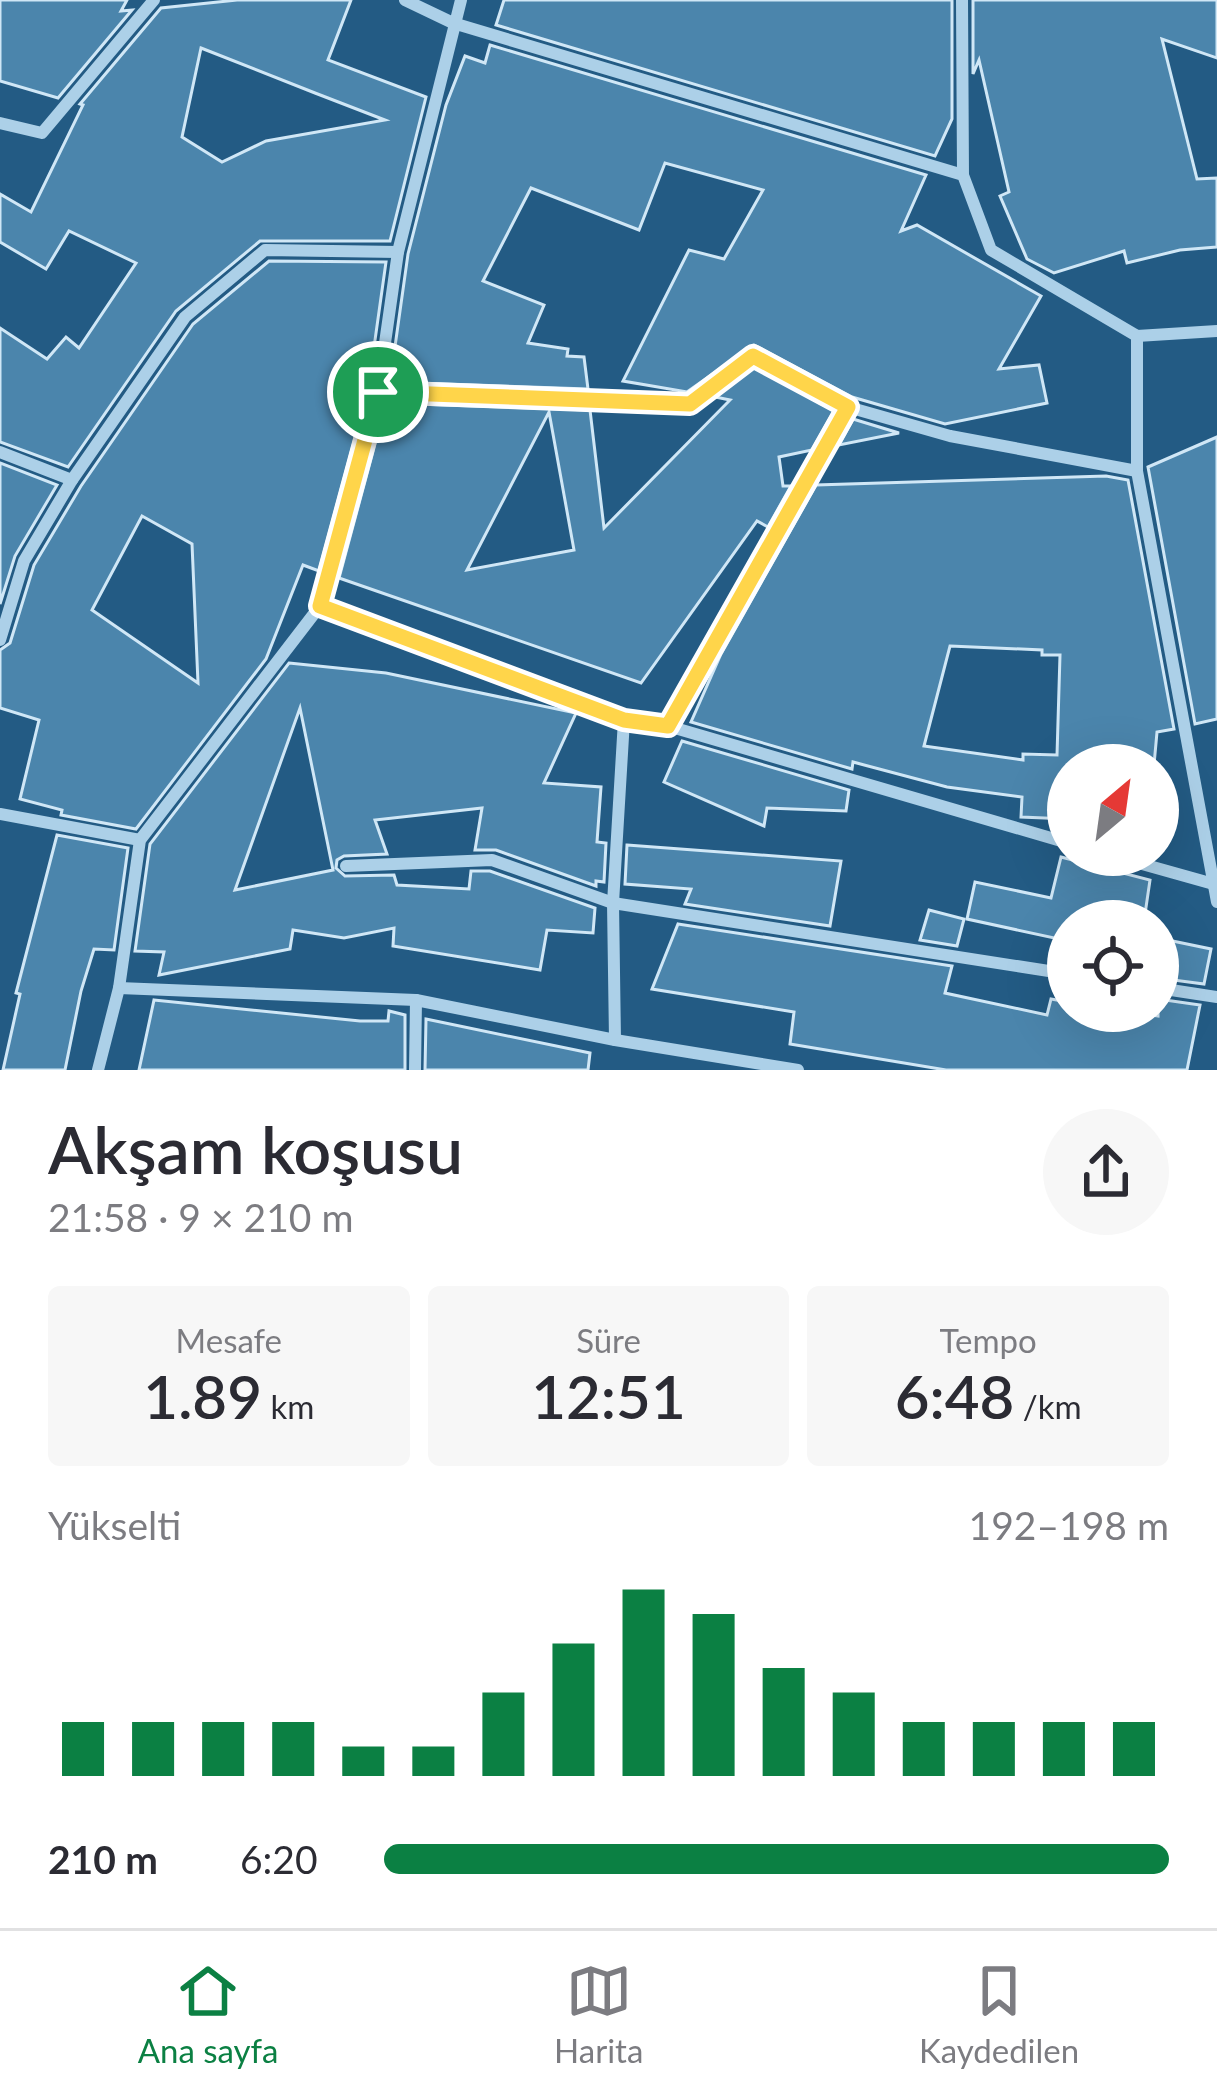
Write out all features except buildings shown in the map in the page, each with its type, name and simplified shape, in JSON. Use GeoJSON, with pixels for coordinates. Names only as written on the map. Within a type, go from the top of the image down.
{"type":"FeatureCollection","features":[{"type":"Feature","properties":{"kind":"street"},"geometry":{"type":"LineString","coordinates":[[0,123],[42,133],[154,0]]}},
{"type":"Feature","properties":{"kind":"street"},"geometry":{"type":"LineString","coordinates":[[405,0],[453,23],[963,175]]}},
{"type":"Feature","properties":{"kind":"street"},"geometry":{"type":"LineString","coordinates":[[98,1070],[119,988],[140,840],[320,606],[378,392],[398,252],[461,0]]}},
{"type":"Feature","properties":{"kind":"street"},"geometry":{"type":"LineString","coordinates":[[962,0],[963,175],[991,250],[1137,336],[1217,332]]}},
{"type":"Feature","properties":{"kind":"street"},"geometry":{"type":"LineString","coordinates":[[0,640],[24,561],[72,481],[185,317],[265,250],[398,252]]}},
{"type":"Feature","properties":{"kind":"street"},"geometry":{"type":"LineString","coordinates":[[1137,336],[1136,471],[1217,902]]}},
{"type":"Feature","properties":{"kind":"street"},"geometry":{"type":"LineString","coordinates":[[378,392],[690,404],[753,356],[848,407],[950,436],[1136,471]]}},
{"type":"Feature","properties":{"kind":"street"},"geometry":{"type":"LineString","coordinates":[[668,726],[848,407]]}},
{"type":"Feature","properties":{"kind":"street"},"geometry":{"type":"LineString","coordinates":[[0,452],[72,481]]}},
{"type":"Feature","properties":{"kind":"street"},"geometry":{"type":"LineString","coordinates":[[320,606],[624,720],[668,726],[1047,837]]}},
{"type":"Feature","properties":{"kind":"street"},"geometry":{"type":"LineString","coordinates":[[615,1040],[613,903],[624,720]]}},
{"type":"Feature","properties":{"kind":"street"},"geometry":{"type":"LineString","coordinates":[[0,814],[140,840]]}},
{"type":"Feature","properties":{"kind":"street"},"geometry":{"type":"LineString","coordinates":[[346,866],[492,860],[613,903],[1047,971]]}},
{"type":"Feature","properties":{"kind":"street"},"geometry":{"type":"LineString","coordinates":[[1179,875],[1215,885]]}},
{"type":"Feature","properties":{"kind":"street"},"geometry":{"type":"LineString","coordinates":[[119,988],[416,1000],[798,1070]]}},
{"type":"Feature","properties":{"kind":"street"},"geometry":{"type":"LineString","coordinates":[[1179,991],[1217,997]]}},
{"type":"Feature","properties":{"kind":"street"},"geometry":{"type":"LineString","coordinates":[[415,1070],[416,1000]]}},
{"type":"Feature","properties":{"kind":"route"},"geometry":{"type":"LineString","coordinates":[[753,356],[848,407],[668,726],[624,720],[320,606],[378,392],[690,404],[753,356]]}}]}
